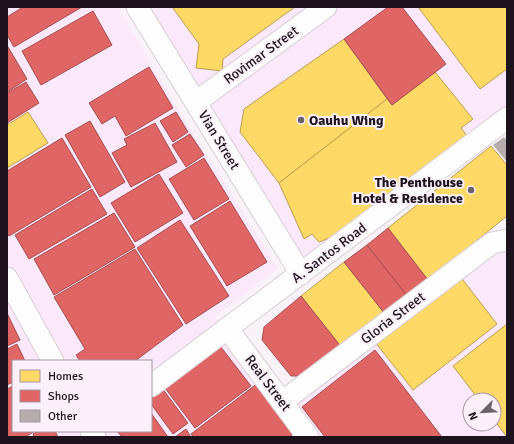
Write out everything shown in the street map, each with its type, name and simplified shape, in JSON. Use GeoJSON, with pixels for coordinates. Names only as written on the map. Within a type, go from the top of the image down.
{"type":"FeatureCollection","features":[{"type":"Feature","properties":{"kind":"street","name":"Vian Street"},"geometry":{"type":"LineString","coordinates":[[137,7],[301,274]]}},
{"type":"Feature","properties":{"kind":"street","name":"Rovimar Street"},"geometry":{"type":"LineString","coordinates":[[196,102],[326,7]]}},
{"type":"Feature","properties":{"kind":"street","name":"A. Santos Road"},"geometry":{"type":"LineString","coordinates":[[152,385],[507,118]]}},
{"type":"Feature","properties":{"kind":"street","name":"Gloria Street"},"geometry":{"type":"LineString","coordinates":[[282,402],[492,243],[507,240]]}},
{"type":"Feature","properties":{"kind":"street"},"geometry":{"type":"LineString","coordinates":[[7,278],[52,360]]}},
{"type":"Feature","properties":{"kind":"street","name":"Real Street"},"geometry":{"type":"LineString","coordinates":[[227,328],[308,437]]}},
{"type":"Feature","properties":{"kind":"shaded area"},"geometry":{"type":"Polygon","coordinates":[[[7,7],[118,7],[176,106],[278,268],[215,317],[303,437],[7,437],[7,7]]]}},
{"type":"Feature","properties":{"kind":"shaded area"},"geometry":{"type":"Polygon","coordinates":[[[128,7],[507,7],[507,119],[298,276],[128,7]]]}},
{"type":"Feature","properties":{"kind":"shaded area"},"geometry":{"type":"Polygon","coordinates":[[[507,229],[507,437],[320,437],[290,398],[507,229]]]}},
{"type":"Feature","properties":{"kind":"building: Homes"},"geometry":{"type":"Polygon","coordinates":[[[172,7],[295,7],[223,59],[222,71],[196,68],[199,44],[172,7]]]}},
{"type":"Feature","properties":{"kind":"building: Homes"},"geometry":{"type":"Polygon","coordinates":[[[418,7],[507,7],[507,69],[480,89],[418,7]]]}},
{"type":"Feature","properties":{"kind":"building: Homes","name":"Oauhu Wing"},"geometry":{"type":"Polygon","coordinates":[[[344,39],[387,99],[279,183],[240,132],[244,109],[344,39]]]}},
{"type":"Feature","properties":{"kind":"building: Homes"},"geometry":{"type":"Polygon","coordinates":[[[435,72],[473,119],[461,128],[471,141],[332,237],[319,242],[312,234],[304,239],[279,183],[387,99],[392,105],[435,72]]]}},
{"type":"Feature","properties":{"kind":"building: Homes"},"geometry":{"type":"Polygon","coordinates":[[[28,112],[48,143],[7,168],[7,125],[28,112]]]}},
{"type":"Feature","properties":{"kind":"building: Homes","name":"The Penthouse Hotel & Residence"},"geometry":{"type":"Polygon","coordinates":[[[491,146],[507,165],[507,216],[428,280],[388,228],[491,146]]]}},
{"type":"Feature","properties":{"kind":"building: Homes"},"geometry":{"type":"Polygon","coordinates":[[[344,262],[385,314],[342,348],[301,296],[344,262]]]}},
{"type":"Feature","properties":{"kind":"building: Homes"},"geometry":{"type":"Polygon","coordinates":[[[456,271],[497,324],[413,390],[371,337],[456,271]]]}},
{"type":"Feature","properties":{"kind":"building: Homes"},"geometry":{"type":"Polygon","coordinates":[[[507,324],[507,437],[502,430],[502,392],[473,392],[453,366],[507,324]]]}},
{"type":"Feature","properties":{"kind":"building: Shops"},"geometry":{"type":"Polygon","coordinates":[[[23,7],[82,7],[14,47],[7,35],[7,17],[23,7]]]}},
{"type":"Feature","properties":{"kind":"building: Shops"},"geometry":{"type":"Polygon","coordinates":[[[388,7],[402,7],[446,64],[392,105],[344,39],[388,7]]]}},
{"type":"Feature","properties":{"kind":"building: Shops"},"geometry":{"type":"Polygon","coordinates":[[[93,11],[112,45],[41,85],[22,51],[93,11]]]}},
{"type":"Feature","properties":{"kind":"building: Shops"},"geometry":{"type":"Polygon","coordinates":[[[8,47],[27,79],[7,92],[7,48],[8,47]]]}},
{"type":"Feature","properties":{"kind":"building: Shops"},"geometry":{"type":"Polygon","coordinates":[[[149,67],[173,108],[126,136],[115,116],[102,124],[89,103],[149,67]]]}},
{"type":"Feature","properties":{"kind":"building: Shops"},"geometry":{"type":"Polygon","coordinates":[[[26,82],[39,103],[7,123],[7,93],[26,82]]]}},
{"type":"Feature","properties":{"kind":"building: Shops"},"geometry":{"type":"Polygon","coordinates":[[[176,112],[188,132],[173,142],[160,121],[176,112]]]}},
{"type":"Feature","properties":{"kind":"building: Shops"},"geometry":{"type":"Polygon","coordinates":[[[90,121],[125,182],[100,197],[65,135],[90,121]]]}},
{"type":"Feature","properties":{"kind":"building: Shops"},"geometry":{"type":"Polygon","coordinates":[[[155,123],[177,162],[131,187],[112,153],[127,145],[124,139],[155,123]]]}},
{"type":"Feature","properties":{"kind":"building: Shops"},"geometry":{"type":"Polygon","coordinates":[[[190,134],[204,155],[186,167],[172,145],[190,134]]]}},
{"type":"Feature","properties":{"kind":"building: Shops"},"geometry":{"type":"Polygon","coordinates":[[[62,138],[91,187],[9,236],[7,233],[7,171],[62,138]]]}},
{"type":"Feature","properties":{"kind":"building: Shops"},"geometry":{"type":"Polygon","coordinates":[[[204,158],[229,199],[194,220],[169,179],[204,158]]]}},
{"type":"Feature","properties":{"kind":"building: Shops"},"geometry":{"type":"Polygon","coordinates":[[[159,174],[183,213],[135,242],[111,203],[159,174]]]}},
{"type":"Feature","properties":{"kind":"building: Shops"},"geometry":{"type":"Polygon","coordinates":[[[92,189],[107,214],[29,259],[15,235],[92,189]]]}},
{"type":"Feature","properties":{"kind":"building: Shops"},"geometry":{"type":"Polygon","coordinates":[[[230,201],[267,262],[227,286],[190,226],[230,201]]]}},
{"type":"Feature","properties":{"kind":"building: Shops"},"geometry":{"type":"Polygon","coordinates":[[[114,213],[135,247],[54,295],[34,259],[114,213]]]}},
{"type":"Feature","properties":{"kind":"building: Shops"},"geometry":{"type":"Polygon","coordinates":[[[180,220],[229,296],[186,324],[137,248],[180,220]]]}},
{"type":"Feature","properties":{"kind":"building: Shops"},"geometry":{"type":"Polygon","coordinates":[[[388,228],[428,280],[407,296],[367,245],[388,228]]]}},
{"type":"Feature","properties":{"kind":"building: Shops"},"geometry":{"type":"Polygon","coordinates":[[[367,245],[407,296],[385,314],[344,262],[367,245]]]}},
{"type":"Feature","properties":{"kind":"building: Shops"},"geometry":{"type":"Polygon","coordinates":[[[135,249],[183,325],[136,360],[79,360],[76,355],[85,349],[54,297],[135,249]]]}},
{"type":"Feature","properties":{"kind":"building: Shops"},"geometry":{"type":"Polygon","coordinates":[[[301,296],[342,348],[305,376],[291,376],[262,340],[264,327],[301,296]]]}},
{"type":"Feature","properties":{"kind":"building: Shops"},"geometry":{"type":"Polygon","coordinates":[[[7,313],[20,340],[7,346],[7,313]]]}},
{"type":"Feature","properties":{"kind":"building: Shops"},"geometry":{"type":"Polygon","coordinates":[[[217,342],[251,386],[195,428],[162,384],[217,342]]]}},
{"type":"Feature","properties":{"kind":"building: Shops"},"geometry":{"type":"Polygon","coordinates":[[[17,344],[25,360],[12,360],[12,382],[7,385],[7,349],[17,344]]]}},
{"type":"Feature","properties":{"kind":"building: Shops"},"geometry":{"type":"Polygon","coordinates":[[[375,350],[442,437],[325,437],[302,407],[375,350]]]}},
{"type":"Feature","properties":{"kind":"building: Shops"},"geometry":{"type":"Polygon","coordinates":[[[258,383],[296,432],[289,437],[194,437],[191,434],[258,383]]]}},
{"type":"Feature","properties":{"kind":"building: Shops"},"geometry":{"type":"Polygon","coordinates":[[[12,386],[12,432],[33,432],[25,437],[7,437],[7,389],[12,386]]]}},
{"type":"Feature","properties":{"kind":"building: Shops"},"geometry":{"type":"Polygon","coordinates":[[[162,388],[188,423],[173,434],[152,405],[152,394],[162,388]]]}},
{"type":"Feature","properties":{"kind":"building: Shops"},"geometry":{"type":"Polygon","coordinates":[[[152,414],[168,437],[122,437],[118,432],[152,432],[152,414]]]}},
{"type":"Feature","properties":{"kind":"building: Shops"},"geometry":{"type":"Polygon","coordinates":[[[186,429],[191,437],[175,437],[186,429]]]}},
{"type":"Feature","properties":{"kind":"building: Shops"},"geometry":{"type":"Polygon","coordinates":[[[36,432],[56,432],[58,437],[34,437],[33,434],[36,432]]]}},
{"type":"Feature","properties":{"kind":"building: Other"},"geometry":{"type":"Polygon","coordinates":[[[504,137],[507,141],[507,162],[493,145],[504,137]]]}},
{"type":"Feature","properties":{"kind":"place","name":"Oauhu Wing"},"geometry":{"type":"Point","coordinates":[301,120]}},
{"type":"Feature","properties":{"kind":"place","name":"The Penthouse Hotel & Residence"},"geometry":{"type":"Point","coordinates":[471,190]}}]}
